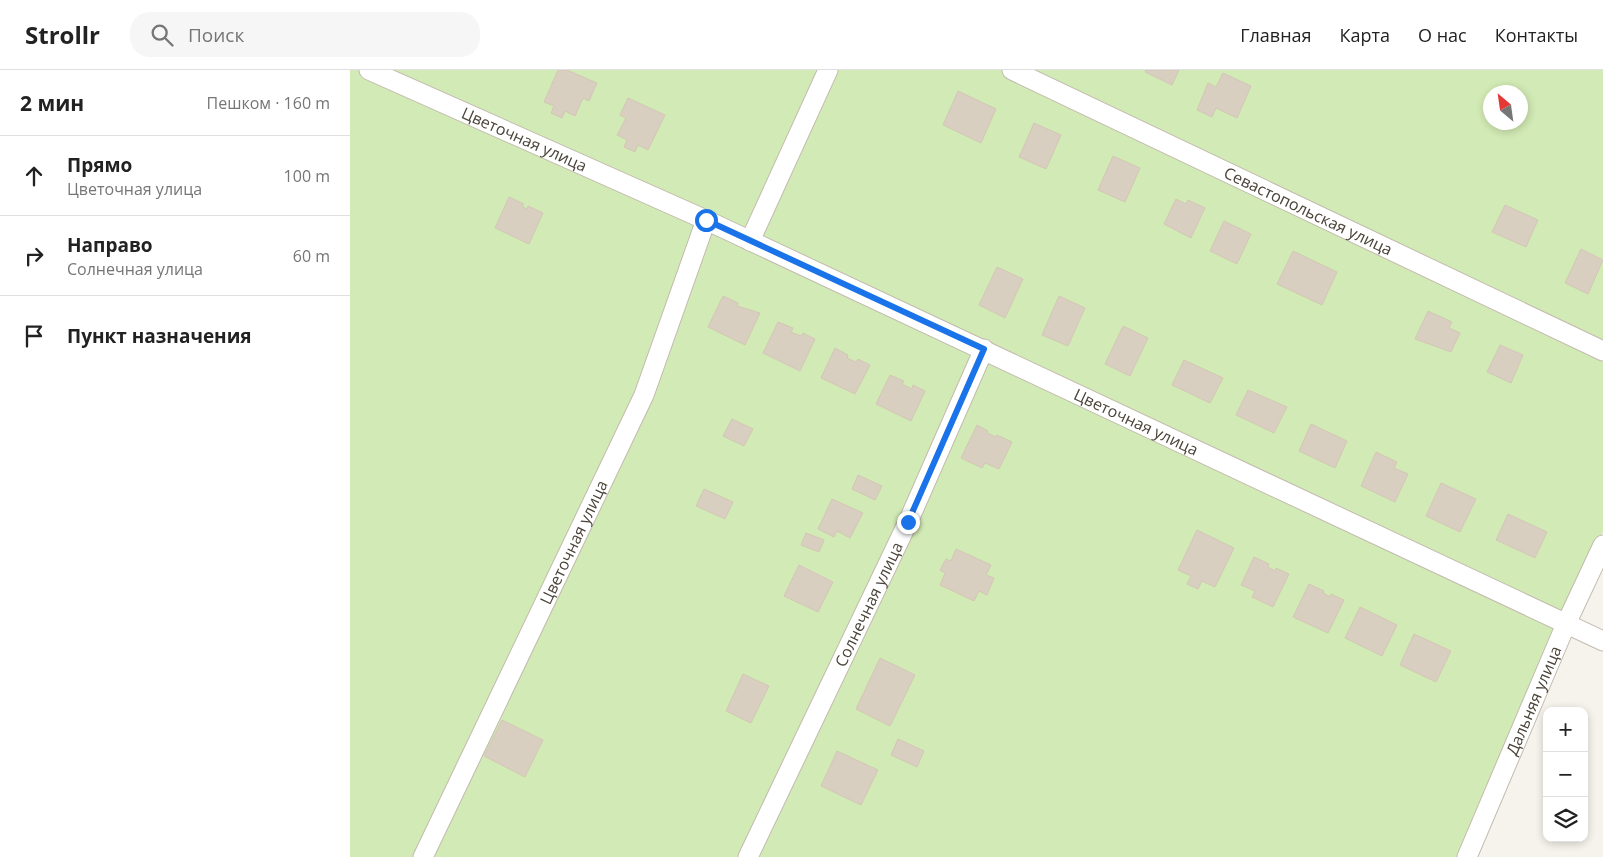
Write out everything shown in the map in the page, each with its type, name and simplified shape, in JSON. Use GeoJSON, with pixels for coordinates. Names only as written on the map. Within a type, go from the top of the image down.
{"type":"FeatureCollection","features":[{"type":"Feature","properties":{"kind":"street","name":"Цветочная улица"},"geometry":{"type":"LineString","coordinates":[[369,70],[706,220],[1603,641]]}},
{"type":"Feature","properties":{"kind":"street"},"geometry":{"type":"LineString","coordinates":[[750,241],[828,70]]}},
{"type":"Feature","properties":{"kind":"street","name":"Севастопольская улица"},"geometry":{"type":"LineString","coordinates":[[1012,70],[1603,350]]}},
{"type":"Feature","properties":{"kind":"street","name":"Цветочная улица"},"geometry":{"type":"LineString","coordinates":[[423,857],[644,394],[706,220]]}},
{"type":"Feature","properties":{"kind":"street","name":"Солнечная улица"},"geometry":{"type":"LineString","coordinates":[[748,857],[908,522],[984,349]]}},
{"type":"Feature","properties":{"kind":"street","name":"Дальняя улица"},"geometry":{"type":"LineString","coordinates":[[1467,857],[1566,624],[1603,545]]}},
{"type":"Feature","properties":{"kind":"green space"},"geometry":{"type":"Polygon","coordinates":[[[350,70],[1603,70],[1603,531],[1466,857],[350,857],[350,70]]]}},
{"type":"Feature","properties":{"kind":"building"},"geometry":{"type":"Polygon","coordinates":[[[558,70],[567,70],[597,83],[589,101],[583,98],[575,116],[565,111],[562,118],[551,113],[554,106],[544,102],[558,70]]]}},
{"type":"Feature","properties":{"kind":"building"},"geometry":{"type":"Polygon","coordinates":[[[1146,70],[1179,70],[1172,85],[1145,72],[1146,70]]]}},
{"type":"Feature","properties":{"kind":"building"},"geometry":{"type":"Polygon","coordinates":[[[1223,73],[1251,86],[1237,118],[1216,108],[1212,117],[1197,110],[1208,83],[1216,87],[1223,73]]]}},
{"type":"Feature","properties":{"kind":"building"},"geometry":{"type":"Polygon","coordinates":[[[958,91],[996,109],[981,143],[943,125],[958,91]]]}},
{"type":"Feature","properties":{"kind":"building"},"geometry":{"type":"Polygon","coordinates":[[[628,98],[665,115],[648,150],[638,145],[635,152],[624,147],[627,140],[617,135],[626,118],[620,115],[628,98]]]}},
{"type":"Feature","properties":{"kind":"building"},"geometry":{"type":"Polygon","coordinates":[[[1034,123],[1061,135],[1046,169],[1019,157],[1034,123]]]}},
{"type":"Feature","properties":{"kind":"building"},"geometry":{"type":"Polygon","coordinates":[[[1113,156],[1140,168],[1125,202],[1098,190],[1113,156]]]}},
{"type":"Feature","properties":{"kind":"building"},"geometry":{"type":"Polygon","coordinates":[[[509,197],[524,204],[522,206],[527,209],[528,206],[543,213],[529,244],[495,228],[509,197]]]}},
{"type":"Feature","properties":{"kind":"building"},"geometry":{"type":"Polygon","coordinates":[[[1176,199],[1186,204],[1188,200],[1205,208],[1191,238],[1164,224],[1176,199]]]}},
{"type":"Feature","properties":{"kind":"building"},"geometry":{"type":"Polygon","coordinates":[[[1505,205],[1538,220],[1526,247],[1492,232],[1505,205]]]}},
{"type":"Feature","properties":{"kind":"building"},"geometry":{"type":"Polygon","coordinates":[[[1224,221],[1251,234],[1237,264],[1210,251],[1224,221]]]}},
{"type":"Feature","properties":{"kind":"building"},"geometry":{"type":"Polygon","coordinates":[[[1581,249],[1603,260],[1588,294],[1565,283],[1581,249]]]}},
{"type":"Feature","properties":{"kind":"building"},"geometry":{"type":"Polygon","coordinates":[[[1293,251],[1337,272],[1322,305],[1277,284],[1293,251]]]}},
{"type":"Feature","properties":{"kind":"building"},"geometry":{"type":"Polygon","coordinates":[[[997,267],[1023,279],[1005,318],[979,305],[997,267]]]}},
{"type":"Feature","properties":{"kind":"building"},"geometry":{"type":"Polygon","coordinates":[[[723,296],[738,303],[737,306],[760,313],[745,345],[708,327],[723,296]]]}},
{"type":"Feature","properties":{"kind":"building"},"geometry":{"type":"Polygon","coordinates":[[[1059,296],[1085,308],[1068,346],[1042,335],[1059,296]]]}},
{"type":"Feature","properties":{"kind":"building"},"geometry":{"type":"Polygon","coordinates":[[[1428,311],[1452,322],[1449,328],[1460,333],[1451,352],[1415,339],[1428,311]]]}},
{"type":"Feature","properties":{"kind":"building"},"geometry":{"type":"Polygon","coordinates":[[[778,322],[793,328],[791,332],[801,336],[803,333],[815,339],[800,371],[763,353],[778,322]]]}},
{"type":"Feature","properties":{"kind":"building"},"geometry":{"type":"Polygon","coordinates":[[[1123,326],[1148,338],[1130,376],[1105,364],[1123,326]]]}},
{"type":"Feature","properties":{"kind":"building"},"geometry":{"type":"Polygon","coordinates":[[[1500,345],[1523,355],[1511,383],[1487,372],[1500,345]]]}},
{"type":"Feature","properties":{"kind":"building"},"geometry":{"type":"Polygon","coordinates":[[[835,348],[848,355],[847,358],[856,362],[858,359],[870,365],[855,394],[821,378],[835,348]]]}},
{"type":"Feature","properties":{"kind":"building"},"geometry":{"type":"Polygon","coordinates":[[[1184,360],[1223,378],[1210,403],[1172,385],[1184,360]]]}},
{"type":"Feature","properties":{"kind":"building"},"geometry":{"type":"Polygon","coordinates":[[[890,375],[904,381],[902,384],[912,389],[913,385],[925,391],[911,421],[876,404],[890,375]]]}},
{"type":"Feature","properties":{"kind":"building"},"geometry":{"type":"Polygon","coordinates":[[[1248,390],[1287,407],[1274,433],[1236,415],[1248,390]]]}},
{"type":"Feature","properties":{"kind":"building"},"geometry":{"type":"Polygon","coordinates":[[[732,419],[753,429],[744,446],[723,436],[732,419]]]}},
{"type":"Feature","properties":{"kind":"building"},"geometry":{"type":"Polygon","coordinates":[[[1311,424],[1347,441],[1335,468],[1299,451],[1311,424]]]}},
{"type":"Feature","properties":{"kind":"building"},"geometry":{"type":"Polygon","coordinates":[[[977,425],[988,431],[987,433],[996,437],[997,435],[1012,442],[999,469],[985,463],[982,468],[961,458],[977,425]]]}},
{"type":"Feature","properties":{"kind":"building"},"geometry":{"type":"Polygon","coordinates":[[[1376,452],[1397,462],[1394,468],[1408,474],[1395,502],[1361,486],[1376,452]]]}},
{"type":"Feature","properties":{"kind":"building"},"geometry":{"type":"Polygon","coordinates":[[[858,475],[882,486],[875,500],[852,489],[858,475]]]}},
{"type":"Feature","properties":{"kind":"building"},"geometry":{"type":"Polygon","coordinates":[[[1441,483],[1476,499],[1460,532],[1426,516],[1441,483]]]}},
{"type":"Feature","properties":{"kind":"building"},"geometry":{"type":"Polygon","coordinates":[[[704,489],[733,502],[725,519],[696,506],[704,489]]]}},
{"type":"Feature","properties":{"kind":"building"},"geometry":{"type":"Polygon","coordinates":[[[832,499],[863,513],[850,538],[837,531],[834,537],[818,529],[832,499]]]}},
{"type":"Feature","properties":{"kind":"building"},"geometry":{"type":"Polygon","coordinates":[[[1508,514],[1547,532],[1535,558],[1496,540],[1508,514]]]}},
{"type":"Feature","properties":{"kind":"building"},"geometry":{"type":"Polygon","coordinates":[[[1197,530],[1234,548],[1215,587],[1202,581],[1198,589],[1187,584],[1191,576],[1178,570],[1197,530]]]}},
{"type":"Feature","properties":{"kind":"building"},"geometry":{"type":"Polygon","coordinates":[[[806,533],[824,540],[819,552],[801,545],[806,533]]]}},
{"type":"Feature","properties":{"kind":"building"},"geometry":{"type":"Polygon","coordinates":[[[956,549],[991,565],[986,575],[994,578],[987,595],[979,591],[974,601],[940,585],[945,573],[940,570],[946,559],[951,561],[956,549]]]}},
{"type":"Feature","properties":{"kind":"building"},"geometry":{"type":"Polygon","coordinates":[[[1254,557],[1269,564],[1268,567],[1275,571],[1276,568],[1289,574],[1273,607],[1252,597],[1255,591],[1241,585],[1254,557]]]}},
{"type":"Feature","properties":{"kind":"building"},"geometry":{"type":"Polygon","coordinates":[[[799,565],[833,582],[818,612],[784,596],[799,565]]]}},
{"type":"Feature","properties":{"kind":"building"},"geometry":{"type":"Polygon","coordinates":[[[1309,584],[1324,591],[1323,593],[1330,597],[1331,594],[1344,600],[1328,633],[1293,617],[1309,584]]]}},
{"type":"Feature","properties":{"kind":"building"},"geometry":{"type":"Polygon","coordinates":[[[1360,607],[1397,625],[1382,656],[1345,638],[1360,607]]]}},
{"type":"Feature","properties":{"kind":"building"},"geometry":{"type":"Polygon","coordinates":[[[1414,634],[1451,651],[1436,682],[1400,665],[1414,634]]]}},
{"type":"Feature","properties":{"kind":"building"},"geometry":{"type":"Polygon","coordinates":[[[880,658],[915,675],[890,726],[856,709],[880,658]]]}},
{"type":"Feature","properties":{"kind":"building"},"geometry":{"type":"Polygon","coordinates":[[[743,674],[769,686],[751,723],[726,711],[743,674]]]}},
{"type":"Feature","properties":{"kind":"building"},"geometry":{"type":"Polygon","coordinates":[[[502,720],[543,740],[525,777],[484,756],[502,720]]]}},
{"type":"Feature","properties":{"kind":"building"},"geometry":{"type":"Polygon","coordinates":[[[898,739],[924,751],[917,767],[891,755],[898,739]]]}},
{"type":"Feature","properties":{"kind":"building"},"geometry":{"type":"Polygon","coordinates":[[[837,751],[878,770],[861,805],[821,786],[837,751]]]}},
{"type":"Feature","properties":{"kind":"route"},"geometry":{"type":"LineString","coordinates":[[706,220],[984,349],[908,522]]}}]}
